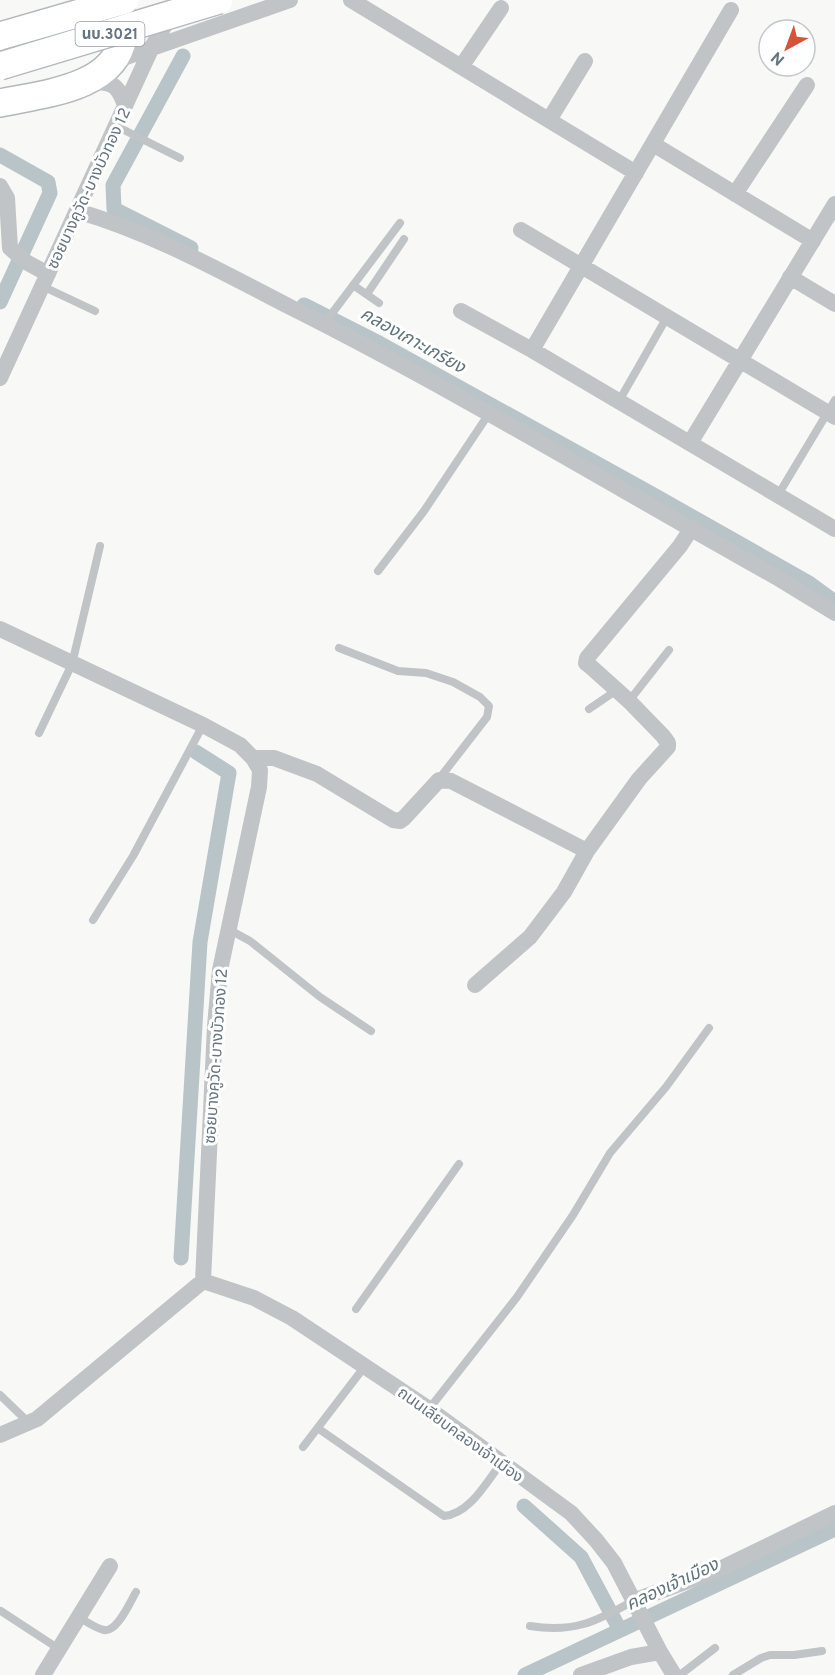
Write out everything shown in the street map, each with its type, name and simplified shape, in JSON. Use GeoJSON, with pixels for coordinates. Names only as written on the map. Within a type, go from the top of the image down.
{"type":"FeatureCollection","features":[{"type":"Feature","properties":{"kind":"main road"},"geometry":{"type":"LineString","coordinates":[[0,103],[87,82],[112,62],[120,49],[123,34],[121,10],[116,0]]}},
{"type":"Feature","properties":{"kind":"main road","name":"นบ.3021"},"geometry":{"type":"LineString","coordinates":[[0,36],[125,0]]}},
{"type":"Feature","properties":{"kind":"main road","name":"นบ.3021"},"geometry":{"type":"LineString","coordinates":[[0,66],[219,0]]}},
{"type":"Feature","properties":{"kind":"street","name":"ซอยบางคูวัด-บางบัวทอง 12"},"geometry":{"type":"LineString","coordinates":[[0,378],[77,211],[120,129],[125,105],[152,47],[180,0]]}},
{"type":"Feature","properties":{"kind":"street"},"geometry":{"type":"LineString","coordinates":[[112,62],[290,0]]}},
{"type":"Feature","properties":{"kind":"street"},"geometry":{"type":"LineString","coordinates":[[351,0],[636,173]]}},
{"type":"Feature","properties":{"kind":"street"},"geometry":{"type":"LineString","coordinates":[[381,0],[383,10],[396,27]]}},
{"type":"Feature","properties":{"kind":"street"},"geometry":{"type":"LineString","coordinates":[[461,67],[501,8]]}},
{"type":"Feature","properties":{"kind":"street"},"geometry":{"type":"LineString","coordinates":[[532,350],[731,10]]}},
{"type":"Feature","properties":{"kind":"street"},"geometry":{"type":"LineString","coordinates":[[549,120],[585,61]]}},
{"type":"Feature","properties":{"kind":"street"},"geometry":{"type":"LineString","coordinates":[[87,82],[105,82],[114,85],[120,91],[125,105]]}},
{"type":"Feature","properties":{"kind":"street"},"geometry":{"type":"LineString","coordinates":[[735,194],[807,85]]}},
{"type":"Feature","properties":{"kind":"street"},"geometry":{"type":"LineString","coordinates":[[653,144],[813,241]]}},
{"type":"Feature","properties":{"kind":"street"},"geometry":{"type":"LineString","coordinates":[[0,186],[7,198],[9,243],[13,252],[45,280]]}},
{"type":"Feature","properties":{"kind":"street"},"geometry":{"type":"LineString","coordinates":[[690,443],[835,204]]}},
{"type":"Feature","properties":{"kind":"street"},"geometry":{"type":"LineString","coordinates":[[77,211],[111,221],[163,242],[328,319],[488,415],[835,613]]}},
{"type":"Feature","properties":{"kind":"street"},"geometry":{"type":"LineString","coordinates":[[521,230],[740,360],[833,410]]}},
{"type":"Feature","properties":{"kind":"street"},"geometry":{"type":"LineString","coordinates":[[790,277],[835,303]]}},
{"type":"Feature","properties":{"kind":"street"},"geometry":{"type":"LineString","coordinates":[[461,311],[532,350],[835,529]]}},
{"type":"Feature","properties":{"kind":"street"},"geometry":{"type":"LineString","coordinates":[[475,985],[530,937],[564,892],[586,851],[639,779],[668,747],[663,736],[623,695],[586,663],[587,658],[680,546],[691,529]]}},
{"type":"Feature","properties":{"kind":"street"},"geometry":{"type":"LineString","coordinates":[[0,628],[203,725],[240,745],[253,758],[274,758],[317,774],[393,820],[400,821],[404,818],[439,780],[451,781],[586,851]]}},
{"type":"Feature","properties":{"kind":"street","name":"ซอยบางคูวัด-บางบัวทอง 12"},"geometry":{"type":"LineString","coordinates":[[203,1281],[215,1026],[220,970],[259,787],[260,770],[253,758]]}},
{"type":"Feature","properties":{"kind":"street"},"geometry":{"type":"LineString","coordinates":[[0,1435],[37,1419],[203,1281]]}},
{"type":"Feature","properties":{"kind":"street","name":"ถนนเลียบคลองเจ้าเมือง"},"geometry":{"type":"LineString","coordinates":[[203,1281],[254,1298],[333,1339],[365,1366],[429,1409],[571,1513],[614,1563],[628,1604],[674,1675]]}},
{"type":"Feature","properties":{"kind":"street"},"geometry":{"type":"LineString","coordinates":[[628,1604],[718,1570],[835,1512]]}},
{"type":"Feature","properties":{"kind":"street"},"geometry":{"type":"LineString","coordinates":[[43,1675],[110,1566]]}},
{"type":"Feature","properties":{"kind":"street"},"geometry":{"type":"LineString","coordinates":[[581,1675],[657,1646]]}},
{"type":"Feature","properties":{"kind":"lane"},"geometry":{"type":"LineString","coordinates":[[120,129],[180,158]]}},
{"type":"Feature","properties":{"kind":"lane"},"geometry":{"type":"LineString","coordinates":[[328,319],[400,223]]}},
{"type":"Feature","properties":{"kind":"lane"},"geometry":{"type":"LineString","coordinates":[[367,294],[404,239]]}},
{"type":"Feature","properties":{"kind":"lane"},"geometry":{"type":"LineString","coordinates":[[45,280],[95,311]]}},
{"type":"Feature","properties":{"kind":"lane"},"geometry":{"type":"LineString","coordinates":[[353,285],[380,303]]}},
{"type":"Feature","properties":{"kind":"lane"},"geometry":{"type":"LineString","coordinates":[[619,401],[667,317]]}},
{"type":"Feature","properties":{"kind":"lane"},"geometry":{"type":"LineString","coordinates":[[778,495],[833,410]]}},
{"type":"Feature","properties":{"kind":"lane"},"geometry":{"type":"LineString","coordinates":[[378,571],[424,511],[488,415]]}},
{"type":"Feature","properties":{"kind":"lane"},"geometry":{"type":"LineString","coordinates":[[39,733],[72,664],[100,546]]}},
{"type":"Feature","properties":{"kind":"lane"},"geometry":{"type":"LineString","coordinates":[[339,648],[398,671],[426,673],[453,682],[480,697],[489,706],[487,717],[439,780]]}},
{"type":"Feature","properties":{"kind":"lane"},"geometry":{"type":"LineString","coordinates":[[589,709],[623,695],[669,650]]}},
{"type":"Feature","properties":{"kind":"lane"},"geometry":{"type":"LineString","coordinates":[[93,921],[134,856],[203,725]]}},
{"type":"Feature","properties":{"kind":"lane"},"geometry":{"type":"LineString","coordinates":[[228,929],[250,941],[320,997],[371,1031]]}},
{"type":"Feature","properties":{"kind":"lane"},"geometry":{"type":"LineString","coordinates":[[429,1409],[517,1297],[573,1215],[610,1154],[666,1088],[709,1028]]}},
{"type":"Feature","properties":{"kind":"lane"},"geometry":{"type":"LineString","coordinates":[[356,1309],[459,1164]]}},
{"type":"Feature","properties":{"kind":"lane"},"geometry":{"type":"LineString","coordinates":[[303,1447],[365,1366]]}},
{"type":"Feature","properties":{"kind":"lane"},"geometry":{"type":"LineString","coordinates":[[0,1395],[28,1423]]}},
{"type":"Feature","properties":{"kind":"lane"},"geometry":{"type":"LineString","coordinates":[[319,1429],[444,1516],[453,1515],[463,1509],[502,1462]]}},
{"type":"Feature","properties":{"kind":"lane"},"geometry":{"type":"LineString","coordinates":[[78,1617],[105,1630],[110,1630],[117,1624],[136,1592]]}},
{"type":"Feature","properties":{"kind":"lane"},"geometry":{"type":"LineString","coordinates":[[530,1626],[568,1629],[601,1618],[628,1604]]}},
{"type":"Feature","properties":{"kind":"lane"},"geometry":{"type":"LineString","coordinates":[[1,1611],[59,1649]]}},
{"type":"Feature","properties":{"kind":"lane"},"geometry":{"type":"LineString","coordinates":[[680,1675],[715,1648]]}},
{"type":"Feature","properties":{"kind":"lane"},"geometry":{"type":"LineString","coordinates":[[733,1675],[770,1655],[794,1655],[822,1651]]}},
{"type":"Feature","properties":{"kind":"waterway","name":"คลองเกาะเกรียง"},"geometry":{"type":"LineString","coordinates":[[183,56],[113,185],[114,209],[191,248]]}},
{"type":"Feature","properties":{"kind":"waterway"},"geometry":{"type":"LineString","coordinates":[[0,155],[48,182],[50,193],[0,302]]}},
{"type":"Feature","properties":{"kind":"waterway","name":"คลองเกาะเกรียง"},"geometry":{"type":"LineString","coordinates":[[304,305],[379,343],[652,494],[809,583],[835,602]]}},
{"type":"Feature","properties":{"kind":"waterway"},"geometry":{"type":"LineString","coordinates":[[181,1258],[200,942],[229,773],[196,752]]}},
{"type":"Feature","properties":{"kind":"waterway"},"geometry":{"type":"LineString","coordinates":[[524,1506],[581,1557],[620,1630]]}},
{"type":"Feature","properties":{"kind":"waterway","name":"คลองเจ้าเมือง"},"geometry":{"type":"LineString","coordinates":[[525,1675],[835,1529]]}}]}
